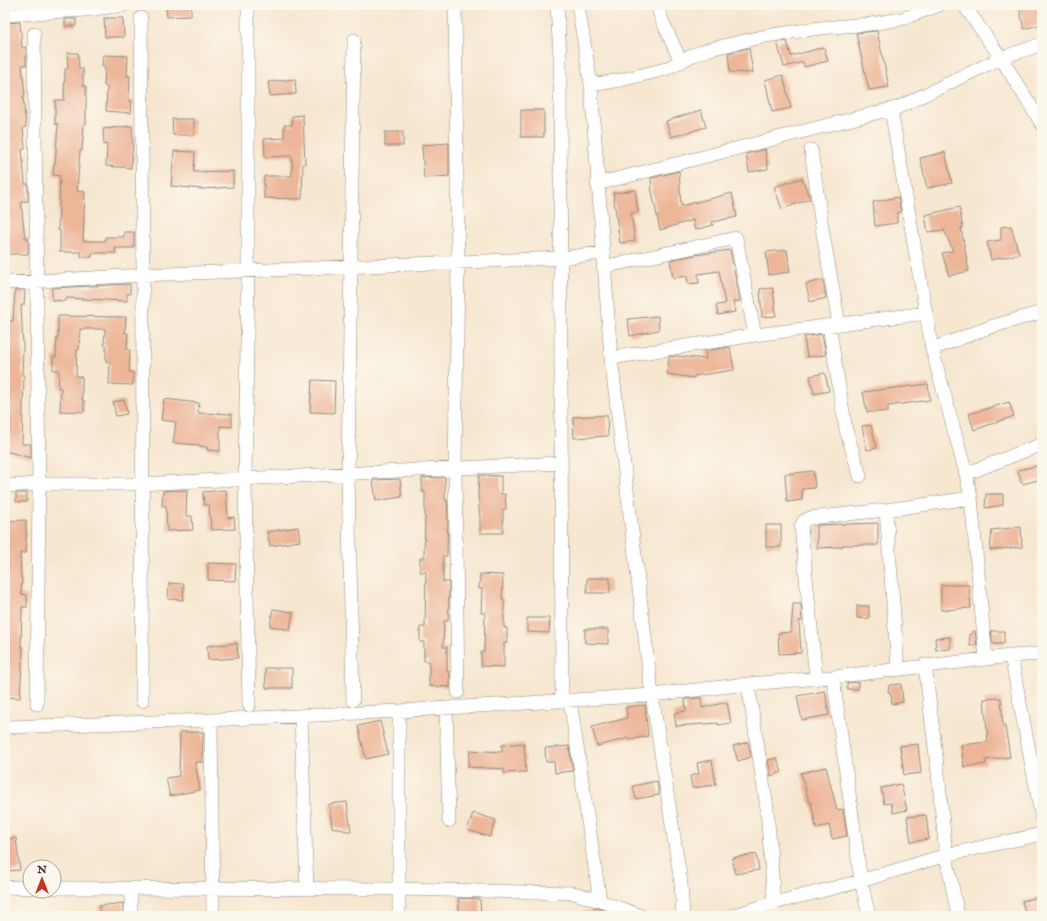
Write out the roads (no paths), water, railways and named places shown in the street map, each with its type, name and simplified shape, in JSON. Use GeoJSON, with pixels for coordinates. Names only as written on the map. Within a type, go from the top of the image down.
{"type":"FeatureCollection","features":[{"type":"Feature","properties":{"kind":"street"},"geometry":{"type":"LineString","coordinates":[[5,15],[85,7],[125,5]]}},
{"type":"Feature","properties":{"kind":"street"},"geometry":{"type":"LineString","coordinates":[[455,5],[458,263],[455,468],[458,692]]}},
{"type":"Feature","properties":{"kind":"street"},"geometry":{"type":"LineString","coordinates":[[557,5],[560,56],[561,463],[566,700],[600,901]]}},
{"type":"Feature","properties":{"kind":"street"},"geometry":{"type":"LineString","coordinates":[[578,5],[591,85],[610,358],[652,695],[681,884],[683,916]]}},
{"type":"Feature","properties":{"kind":"street"},"geometry":{"type":"LineString","coordinates":[[657,5],[661,18],[681,62]]}},
{"type":"Feature","properties":{"kind":"street"},"geometry":{"type":"LineString","coordinates":[[591,85],[621,80],[666,69],[710,49],[766,36],[820,28],[871,24],[901,19],[940,5]]}},
{"type":"Feature","properties":{"kind":"street"},"geometry":{"type":"LineString","coordinates":[[964,5],[1001,58],[1042,124]]}},
{"type":"Feature","properties":{"kind":"street"},"geometry":{"type":"LineString","coordinates":[[248,9],[248,271],[245,479],[249,705]]}},
{"type":"Feature","properties":{"kind":"street"},"geometry":{"type":"LineString","coordinates":[[141,18],[143,275],[142,701]]}},
{"type":"Feature","properties":{"kind":"street"},"geometry":{"type":"LineString","coordinates":[[34,34],[38,484],[37,704]]}},
{"type":"Feature","properties":{"kind":"street"},"geometry":{"type":"LineString","coordinates":[[353,700],[348,474],[354,40]]}},
{"type":"Feature","properties":{"kind":"street"},"geometry":{"type":"LineString","coordinates":[[597,184],[899,107],[1001,58],[1042,44]]}},
{"type":"Feature","properties":{"kind":"street"},"geometry":{"type":"LineString","coordinates":[[891,109],[932,349],[966,474],[970,498],[986,659]]}},
{"type":"Feature","properties":{"kind":"street"},"geometry":{"type":"LineString","coordinates":[[811,150],[823,234],[846,430],[860,476]]}},
{"type":"Feature","properties":{"kind":"street"},"geometry":{"type":"LineString","coordinates":[[603,267],[736,238],[755,335]]}},
{"type":"Feature","properties":{"kind":"street"},"geometry":{"type":"LineString","coordinates":[[5,283],[143,275],[561,258],[602,253]]}},
{"type":"Feature","properties":{"kind":"street"},"geometry":{"type":"LineString","coordinates":[[932,349],[990,327],[1042,312]]}},
{"type":"Feature","properties":{"kind":"street"},"geometry":{"type":"LineString","coordinates":[[610,358],[755,335],[926,313]]}},
{"type":"Feature","properties":{"kind":"street"},"geometry":{"type":"LineString","coordinates":[[966,474],[1042,444]]}},
{"type":"Feature","properties":{"kind":"street"},"geometry":{"type":"LineString","coordinates":[[5,486],[38,484],[142,484],[561,463]]}},
{"type":"Feature","properties":{"kind":"street"},"geometry":{"type":"LineString","coordinates":[[816,678],[801,526],[804,521],[810,518],[886,510],[970,498]]}},
{"type":"Feature","properties":{"kind":"street"},"geometry":{"type":"LineString","coordinates":[[886,510],[898,669]]}},
{"type":"Feature","properties":{"kind":"street"},"geometry":{"type":"LineString","coordinates":[[5,727],[301,716],[652,695],[748,684],[833,677],[925,665],[1042,654]]}},
{"type":"Feature","properties":{"kind":"street"},"geometry":{"type":"LineString","coordinates":[[1011,656],[1042,819]]}},
{"type":"Feature","properties":{"kind":"street"},"geometry":{"type":"LineString","coordinates":[[925,665],[946,855],[958,916]]}},
{"type":"Feature","properties":{"kind":"street"},"geometry":{"type":"LineString","coordinates":[[833,677],[861,881],[869,916]]}},
{"type":"Feature","properties":{"kind":"street"},"geometry":{"type":"LineString","coordinates":[[748,684],[767,808],[774,903]]}},
{"type":"Feature","properties":{"kind":"street"},"geometry":{"type":"LineString","coordinates":[[446,708],[449,821]]}},
{"type":"Feature","properties":{"kind":"street"},"geometry":{"type":"LineString","coordinates":[[399,711],[399,916]]}},
{"type":"Feature","properties":{"kind":"street"},"geometry":{"type":"LineString","coordinates":[[301,716],[307,889]]}},
{"type":"Feature","properties":{"kind":"street"},"geometry":{"type":"LineString","coordinates":[[211,720],[213,916]]}},
{"type":"Feature","properties":{"kind":"street"},"geometry":{"type":"LineString","coordinates":[[732,916],[774,903],[861,881],[946,855],[1042,834]]}},
{"type":"Feature","properties":{"kind":"street"},"geometry":{"type":"LineString","coordinates":[[5,887],[22,888]]}},
{"type":"Feature","properties":{"kind":"street"},"geometry":{"type":"LineString","coordinates":[[62,888],[399,889],[574,893],[642,916]]}},
{"type":"Feature","properties":{"kind":"street"},"geometry":{"type":"LineString","coordinates":[[131,888],[131,916]]}}]}
